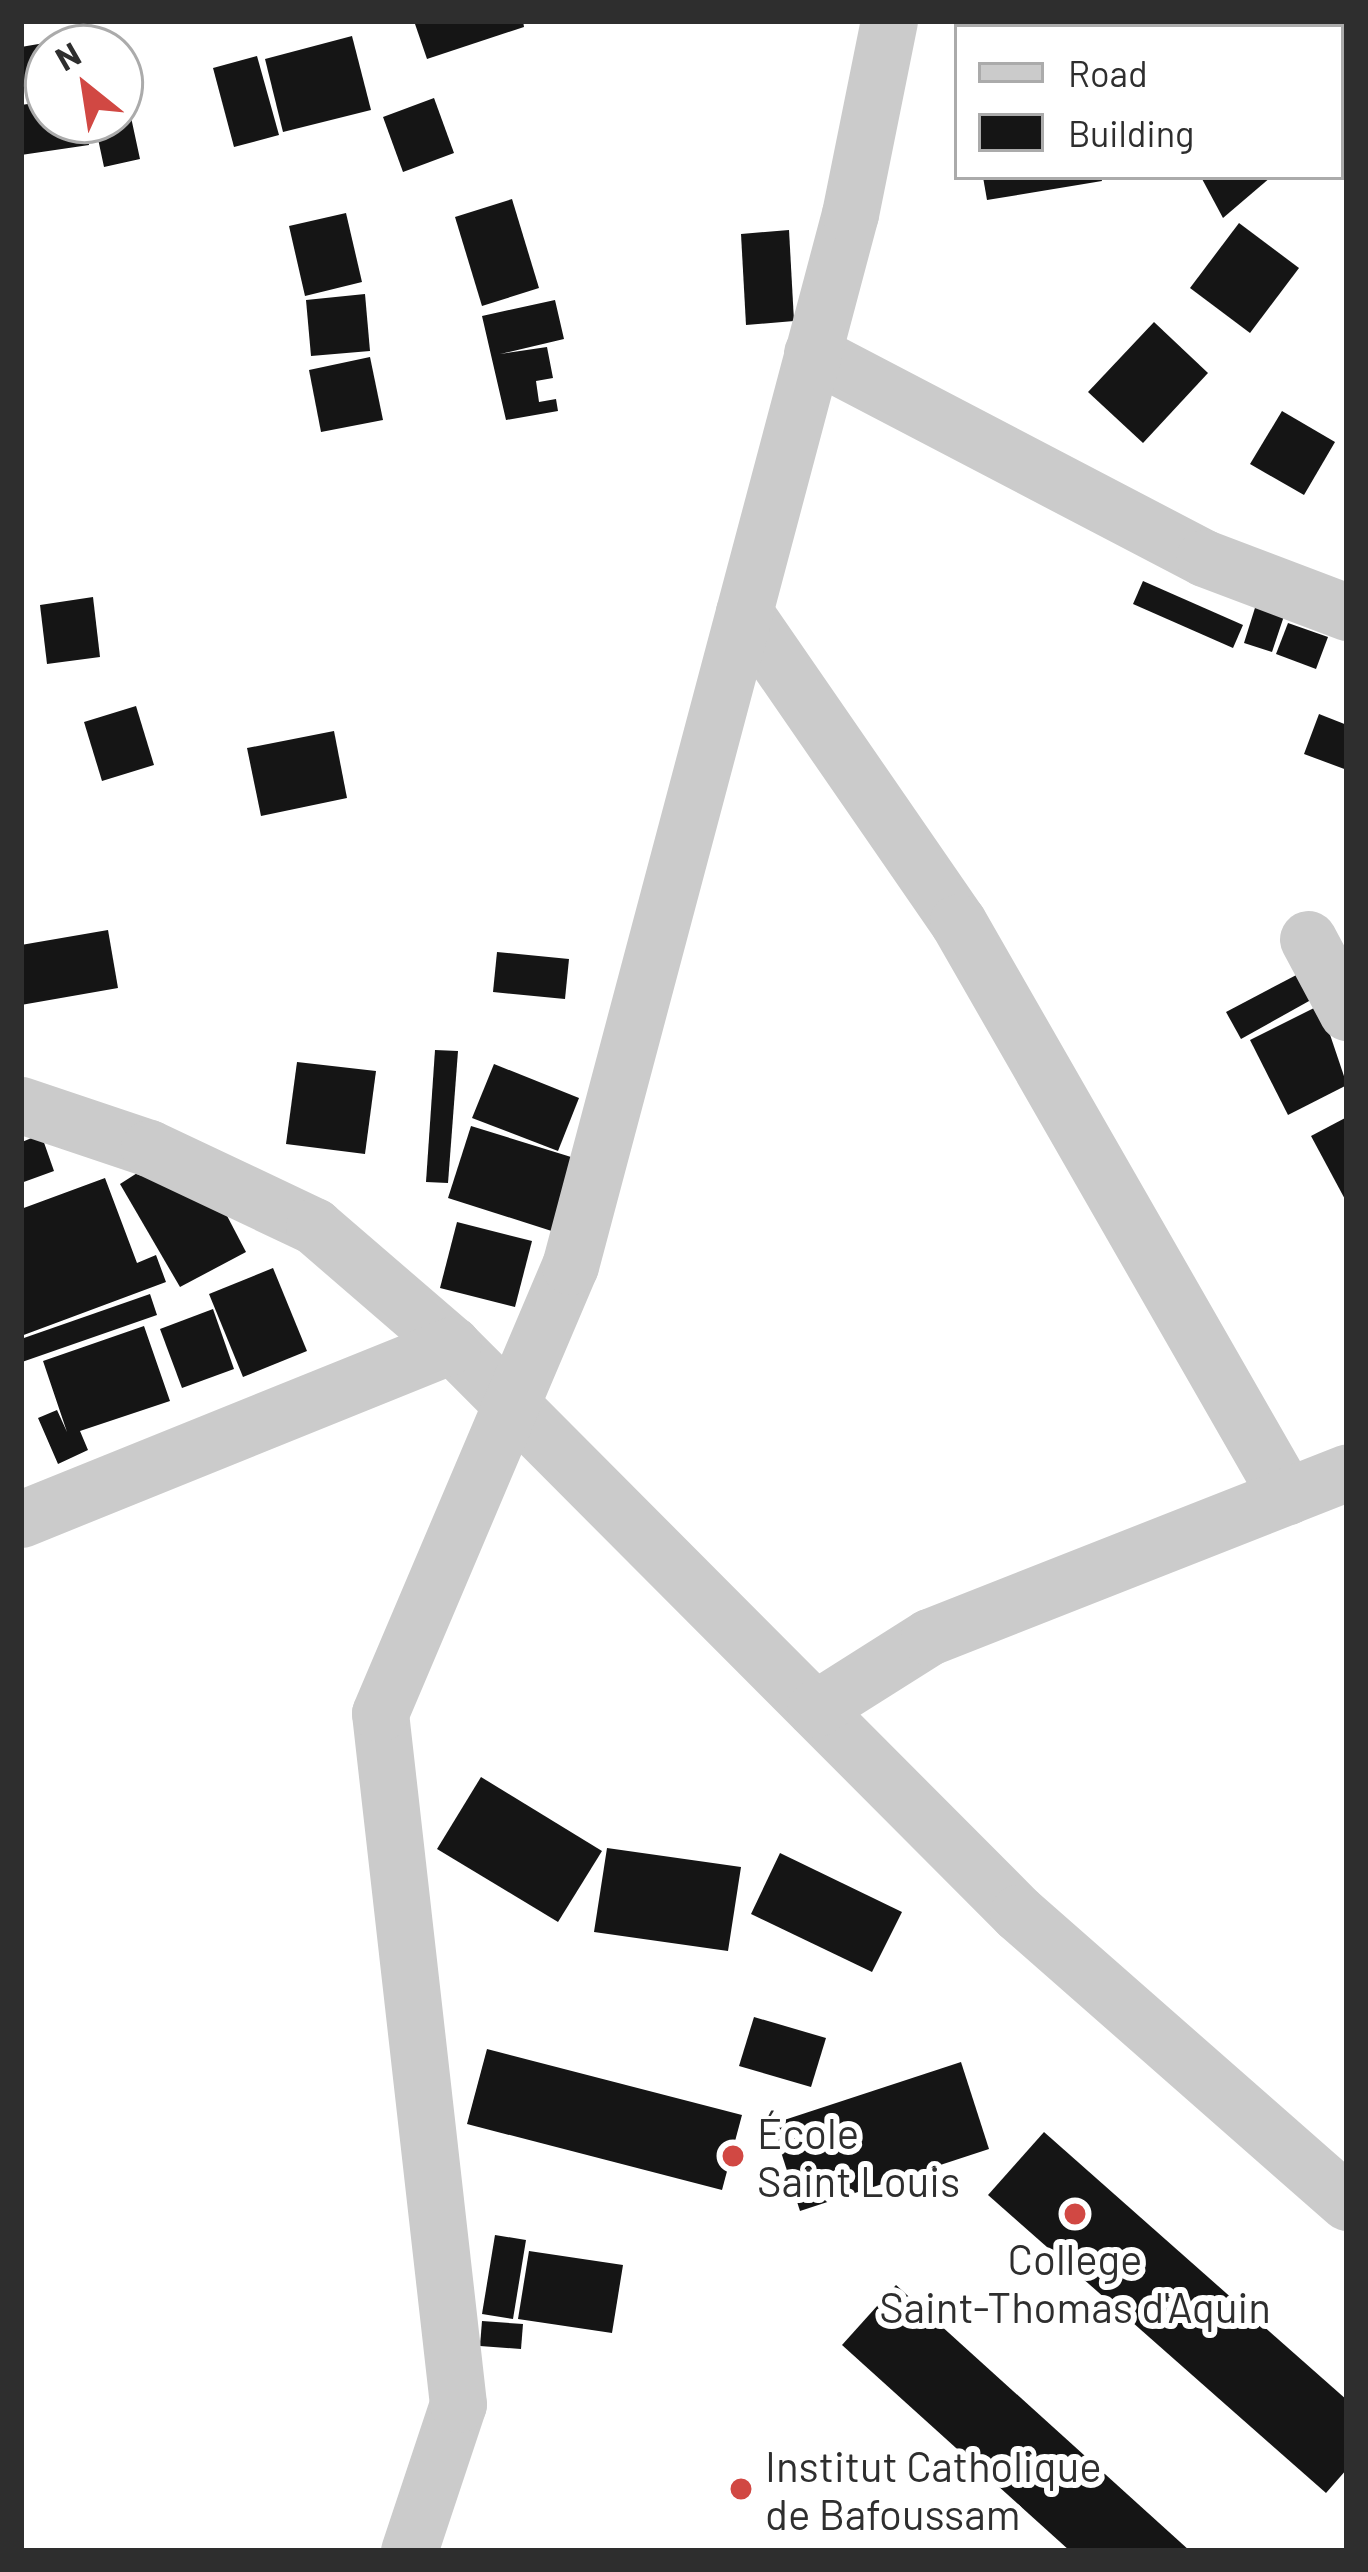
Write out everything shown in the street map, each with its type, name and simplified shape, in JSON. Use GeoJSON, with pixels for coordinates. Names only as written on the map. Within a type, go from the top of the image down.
{"type":"FeatureCollection","features":[{"type":"Feature","properties":{"kind":"street"},"geometry":{"type":"LineString","coordinates":[[409,2551],[458,2404],[380,1713],[570,1266],[812,352],[889,21]]}},
{"type":"Feature","properties":{"kind":"street"},"geometry":{"type":"LineString","coordinates":[[812,352],[1204,558],[1347,612]]}},
{"type":"Feature","properties":{"kind":"street"},"geometry":{"type":"LineString","coordinates":[[744,612],[958,922],[1286,1496]]}},
{"type":"Feature","properties":{"kind":"street"},"geometry":{"type":"LineString","coordinates":[[1308,939],[1347,1012]]}},
{"type":"Feature","properties":{"kind":"street"},"geometry":{"type":"LineString","coordinates":[[21,1105],[149,1148],[314,1226],[452,1345],[509,1411],[1018,1913],[1347,2202]]}},
{"type":"Feature","properties":{"kind":"street"},"geometry":{"type":"LineString","coordinates":[[21,1519],[452,1345]]}},
{"type":"Feature","properties":{"kind":"street"},"geometry":{"type":"LineString","coordinates":[[815,1709],[929,1637],[1347,1472]]}},
{"type":"Feature","properties":{"kind":"building"},"geometry":{"type":"Polygon","coordinates":[[[414,21],[523,21],[524,27],[427,59],[414,21]]]}},
{"type":"Feature","properties":{"kind":"building"},"geometry":{"type":"Polygon","coordinates":[[[352,36],[371,110],[283,132],[265,59],[352,36]]]}},
{"type":"Feature","properties":{"kind":"building"},"geometry":{"type":"Polygon","coordinates":[[[24,46],[21,81],[21,47],[24,46]]]}},
{"type":"Feature","properties":{"kind":"building"},"geometry":{"type":"Polygon","coordinates":[[[257,56],[279,135],[234,147],[213,68],[257,56]]]}},
{"type":"Feature","properties":{"kind":"building"},"geometry":{"type":"Polygon","coordinates":[[[434,98],[454,153],[403,172],[383,117],[434,98]]]}},
{"type":"Feature","properties":{"kind":"building"},"geometry":{"type":"Polygon","coordinates":[[[21,105],[24,144],[89,145],[21,155],[21,105]]]}},
{"type":"Feature","properties":{"kind":"building"},"geometry":{"type":"Polygon","coordinates":[[[99,144],[137,144],[140,159],[104,167],[99,144]]]}},
{"type":"Feature","properties":{"kind":"building"},"geometry":{"type":"Polygon","coordinates":[[[984,180],[1102,181],[987,200],[984,180]]]}},
{"type":"Feature","properties":{"kind":"building"},"geometry":{"type":"Polygon","coordinates":[[[1203,180],[1267,180],[1223,218],[1203,180]]]}},
{"type":"Feature","properties":{"kind":"building"},"geometry":{"type":"Polygon","coordinates":[[[512,199],[539,288],[482,306],[455,217],[512,199]]]}},
{"type":"Feature","properties":{"kind":"building"},"geometry":{"type":"Polygon","coordinates":[[[346,213],[362,282],[305,296],[289,226],[346,213]]]}},
{"type":"Feature","properties":{"kind":"building"},"geometry":{"type":"Polygon","coordinates":[[[1239,223],[1299,268],[1250,333],[1190,288],[1239,223]]]}},
{"type":"Feature","properties":{"kind":"building"},"geometry":{"type":"Polygon","coordinates":[[[789,230],[794,321],[746,325],[741,234],[789,230]]]}},
{"type":"Feature","properties":{"kind":"building"},"geometry":{"type":"Polygon","coordinates":[[[365,294],[370,351],[311,356],[306,300],[365,294]]]}},
{"type":"Feature","properties":{"kind":"building"},"geometry":{"type":"Polygon","coordinates":[[[555,300],[564,339],[500,354],[547,347],[553,378],[536,381],[539,402],[556,399],[558,411],[506,420],[482,316],[555,300]]]}},
{"type":"Feature","properties":{"kind":"building"},"geometry":{"type":"Polygon","coordinates":[[[1154,322],[1208,373],[1143,443],[1088,392],[1154,322]]]}},
{"type":"Feature","properties":{"kind":"building"},"geometry":{"type":"Polygon","coordinates":[[[370,357],[383,420],[321,432],[309,370],[370,357]]]}},
{"type":"Feature","properties":{"kind":"building"},"geometry":{"type":"Polygon","coordinates":[[[1282,411],[1335,442],[1304,495],[1250,464],[1282,411]]]}},
{"type":"Feature","properties":{"kind":"building"},"geometry":{"type":"Polygon","coordinates":[[[1143,581],[1243,625],[1233,648],[1133,604],[1143,581]]]}},
{"type":"Feature","properties":{"kind":"building"},"geometry":{"type":"Polygon","coordinates":[[[1259,595],[1288,604],[1272,652],[1244,643],[1259,595]]]}},
{"type":"Feature","properties":{"kind":"building"},"geometry":{"type":"Polygon","coordinates":[[[93,597],[100,657],[47,664],[40,605],[93,597]]]}},
{"type":"Feature","properties":{"kind":"building"},"geometry":{"type":"Polygon","coordinates":[[[1288,623],[1328,637],[1316,669],[1276,654],[1288,623]]]}},
{"type":"Feature","properties":{"kind":"building"},"geometry":{"type":"Polygon","coordinates":[[[136,706],[154,765],[102,781],[84,722],[136,706]]]}},
{"type":"Feature","properties":{"kind":"building"},"geometry":{"type":"Polygon","coordinates":[[[1319,714],[1347,725],[1347,770],[1304,754],[1319,714]]]}},
{"type":"Feature","properties":{"kind":"building"},"geometry":{"type":"Polygon","coordinates":[[[334,731],[347,798],[261,816],[247,748],[334,731]]]}},
{"type":"Feature","properties":{"kind":"building"},"geometry":{"type":"Polygon","coordinates":[[[108,930],[118,988],[21,1005],[21,945],[108,930]]]}},
{"type":"Feature","properties":{"kind":"building"},"geometry":{"type":"Polygon","coordinates":[[[497,952],[569,959],[565,999],[493,992],[497,952]]]}},
{"type":"Feature","properties":{"kind":"building"},"geometry":{"type":"Polygon","coordinates":[[[1304,971],[1318,996],[1241,1039],[1226,1012],[1304,971]]]}},
{"type":"Feature","properties":{"kind":"building"},"geometry":{"type":"Polygon","coordinates":[[[1320,1005],[1347,1085],[1288,1115],[1250,1040],[1320,1005]]]}},
{"type":"Feature","properties":{"kind":"building"},"geometry":{"type":"Polygon","coordinates":[[[435,1050],[458,1051],[448,1183],[426,1182],[435,1050]]]}},
{"type":"Feature","properties":{"kind":"building"},"geometry":{"type":"Polygon","coordinates":[[[297,1062],[376,1071],[365,1154],[286,1144],[297,1062]]]}},
{"type":"Feature","properties":{"kind":"building"},"geometry":{"type":"Polygon","coordinates":[[[494,1064],[579,1098],[558,1151],[472,1118],[494,1064]]]}},
{"type":"Feature","properties":{"kind":"building"},"geometry":{"type":"Polygon","coordinates":[[[1347,1117],[1347,1203],[1311,1136],[1347,1117]]]}},
{"type":"Feature","properties":{"kind":"building"},"geometry":{"type":"Polygon","coordinates":[[[471,1126],[584,1161],[561,1234],[448,1198],[471,1126]]]}},
{"type":"Feature","properties":{"kind":"building"},"geometry":{"type":"Polygon","coordinates":[[[41,1134],[54,1171],[21,1183],[22,1142],[41,1134]]]}},
{"type":"Feature","properties":{"kind":"building"},"geometry":{"type":"Polygon","coordinates":[[[145,1168],[225,1212],[246,1252],[180,1287],[120,1184],[145,1168]]]}},
{"type":"Feature","properties":{"kind":"building"},"geometry":{"type":"Polygon","coordinates":[[[105,1178],[137,1263],[156,1255],[166,1282],[21,1336],[21,1209],[105,1178]]]}},
{"type":"Feature","properties":{"kind":"building"},"geometry":{"type":"Polygon","coordinates":[[[457,1222],[532,1241],[515,1307],[440,1288],[457,1222]]]}},
{"type":"Feature","properties":{"kind":"building"},"geometry":{"type":"Polygon","coordinates":[[[273,1268],[307,1351],[243,1377],[209,1294],[273,1268]]]}},
{"type":"Feature","properties":{"kind":"building"},"geometry":{"type":"Polygon","coordinates":[[[150,1294],[157,1315],[22,1362],[21,1339],[150,1294]]]}},
{"type":"Feature","properties":{"kind":"building"},"geometry":{"type":"Polygon","coordinates":[[[213,1309],[234,1369],[182,1388],[160,1329],[213,1309]]]}},
{"type":"Feature","properties":{"kind":"building"},"geometry":{"type":"Polygon","coordinates":[[[144,1326],[170,1401],[80,1431],[88,1450],[58,1464],[38,1418],[57,1410],[67,1432],[43,1361],[144,1326]]]}},
{"type":"Feature","properties":{"kind":"building"},"geometry":{"type":"Polygon","coordinates":[[[481,1777],[602,1851],[558,1922],[437,1849],[481,1777]]]}},
{"type":"Feature","properties":{"kind":"building"},"geometry":{"type":"Polygon","coordinates":[[[607,1848],[741,1867],[728,1951],[594,1932],[607,1848]]]}},
{"type":"Feature","properties":{"kind":"building"},"geometry":{"type":"Polygon","coordinates":[[[780,1853],[902,1912],[872,1972],[751,1914],[780,1853]]]}},
{"type":"Feature","properties":{"kind":"building"},"geometry":{"type":"Polygon","coordinates":[[[754,2017],[826,2038],[811,2087],[739,2066],[754,2017]]]}},
{"type":"Feature","properties":{"kind":"building"},"geometry":{"type":"Polygon","coordinates":[[[487,2049],[742,2115],[722,2190],[467,2124],[487,2049]]]}},
{"type":"Feature","properties":{"kind":"building"},"geometry":{"type":"Polygon","coordinates":[[[961,2062],[989,2149],[800,2211],[772,2124],[961,2062]]]}},
{"type":"Feature","properties":{"kind":"building"},"geometry":{"type":"Polygon","coordinates":[[[1044,2132],[1347,2400],[1347,2469],[1326,2493],[988,2195],[1044,2132]]]}},
{"type":"Feature","properties":{"kind":"building"},"geometry":{"type":"Polygon","coordinates":[[[495,2235],[526,2240],[513,2319],[482,2314],[495,2235]]]}},
{"type":"Feature","properties":{"kind":"building"},"geometry":{"type":"Polygon","coordinates":[[[529,2251],[623,2265],[612,2333],[518,2319],[529,2251]]]}},
{"type":"Feature","properties":{"kind":"building"},"geometry":{"type":"Polygon","coordinates":[[[896,2285],[1190,2551],[1070,2551],[842,2345],[896,2285]]]}},
{"type":"Feature","properties":{"kind":"building"},"geometry":{"type":"Polygon","coordinates":[[[482,2321],[523,2324],[521,2349],[480,2346],[482,2321]]]}},
{"type":"Feature","properties":{"kind":"place","name":"École Saint Louis"},"geometry":{"type":"Point","coordinates":[733,2156]}},
{"type":"Feature","properties":{"kind":"place","name":"College Saint-Thomas d'Aquin"},"geometry":{"type":"Point","coordinates":[1075,2214]}},
{"type":"Feature","properties":{"kind":"place","name":"Institut Catholique de Bafoussam"},"geometry":{"type":"Point","coordinates":[741,2489]}}]}
